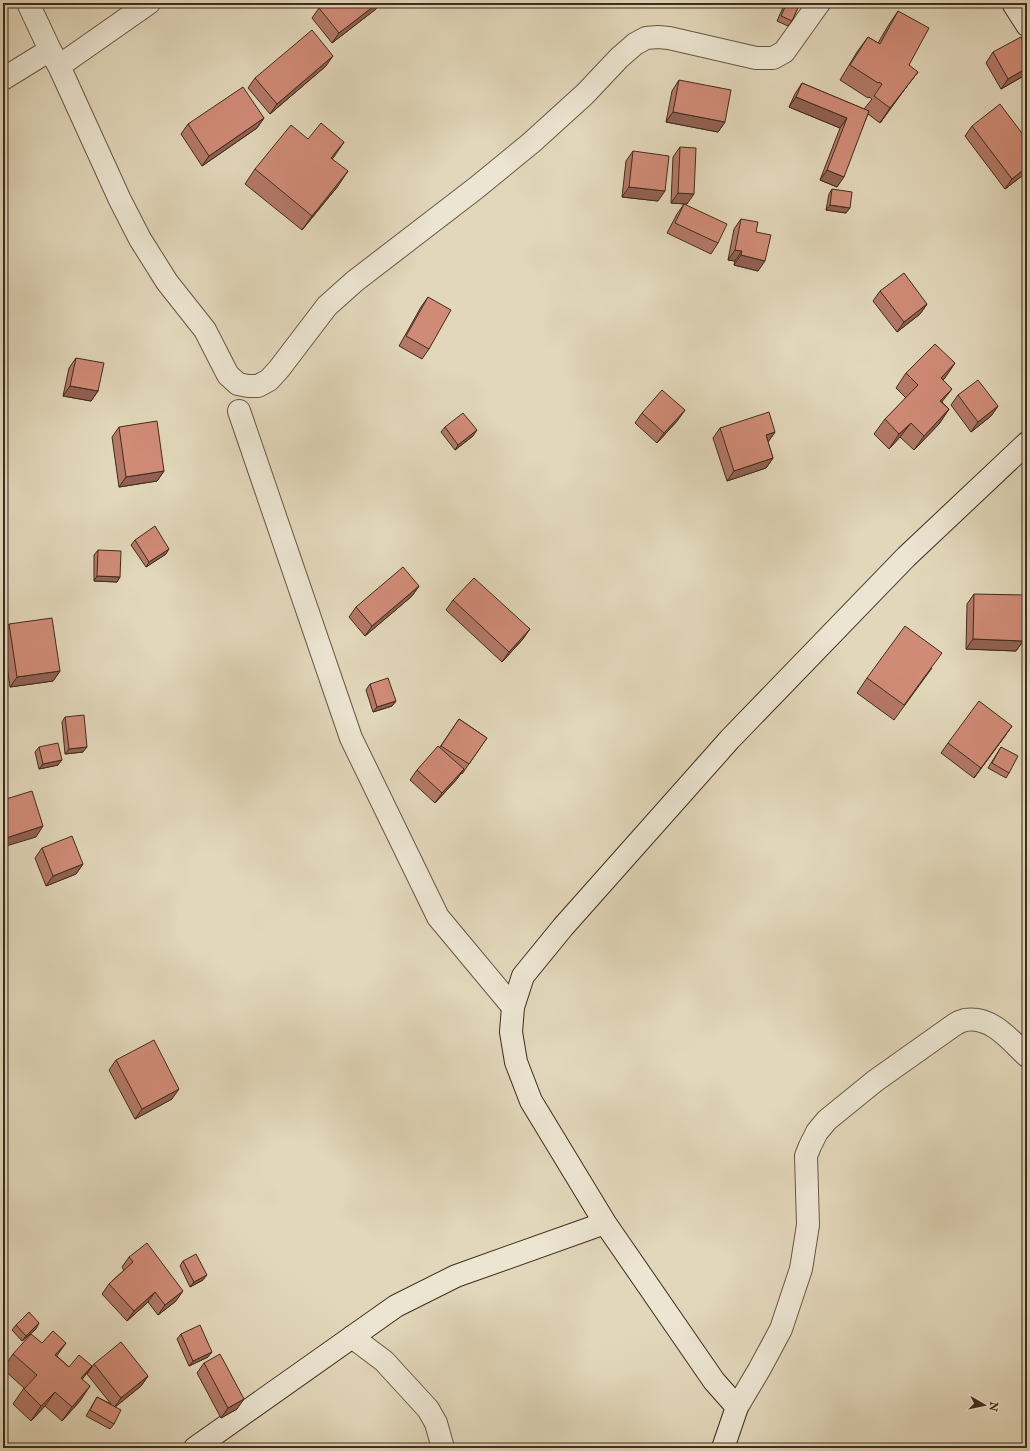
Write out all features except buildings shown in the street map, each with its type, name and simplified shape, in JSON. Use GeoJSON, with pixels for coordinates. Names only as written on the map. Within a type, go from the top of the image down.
{"type":"FeatureCollection","features":[{"type":"Feature","properties":{"kind":"street"},"geometry":{"type":"LineString","coordinates":[[28,3],[120,200],[140,239],[167,282],[205,330],[228,375],[238,384],[248,386],[258,386],[269,380],[327,306],[355,280],[476,188],[531,143],[585,94],[619,58],[635,44],[646,38],[669,38],[756,58],[773,58],[784,52],[819,3]]}},
{"type":"Feature","properties":{"kind":"street"},"geometry":{"type":"LineString","coordinates":[[3,80],[55,58],[149,3]]}},
{"type":"Feature","properties":{"kind":"street"},"geometry":{"type":"LineString","coordinates":[[1014,3],[1027,25]]}},
{"type":"Feature","properties":{"kind":"street"},"geometry":{"type":"LineString","coordinates":[[239,411],[351,738],[438,917],[513,1008]]}},
{"type":"Feature","properties":{"kind":"street"},"geometry":{"type":"LineString","coordinates":[[737,1407],[714,1381],[605,1223],[531,1101],[516,1062],[511,1032],[513,1008],[523,976],[563,927],[730,740],[906,557],[1027,443]]}},
{"type":"Feature","properties":{"kind":"street"},"geometry":{"type":"LineString","coordinates":[[723,1448],[737,1407],[760,1370],[781,1330],[801,1269],[808,1225],[806,1156],[817,1132],[827,1120],[875,1081],[954,1025],[965,1020],[990,1023],[1027,1056]]}},
{"type":"Feature","properties":{"kind":"street"},"geometry":{"type":"LineString","coordinates":[[194,1448],[396,1306],[456,1276],[605,1223]]}},
{"type":"Feature","properties":{"kind":"street"},"geometry":{"type":"LineString","coordinates":[[352,1337],[384,1361],[428,1409],[436,1423],[443,1448]]}}]}
